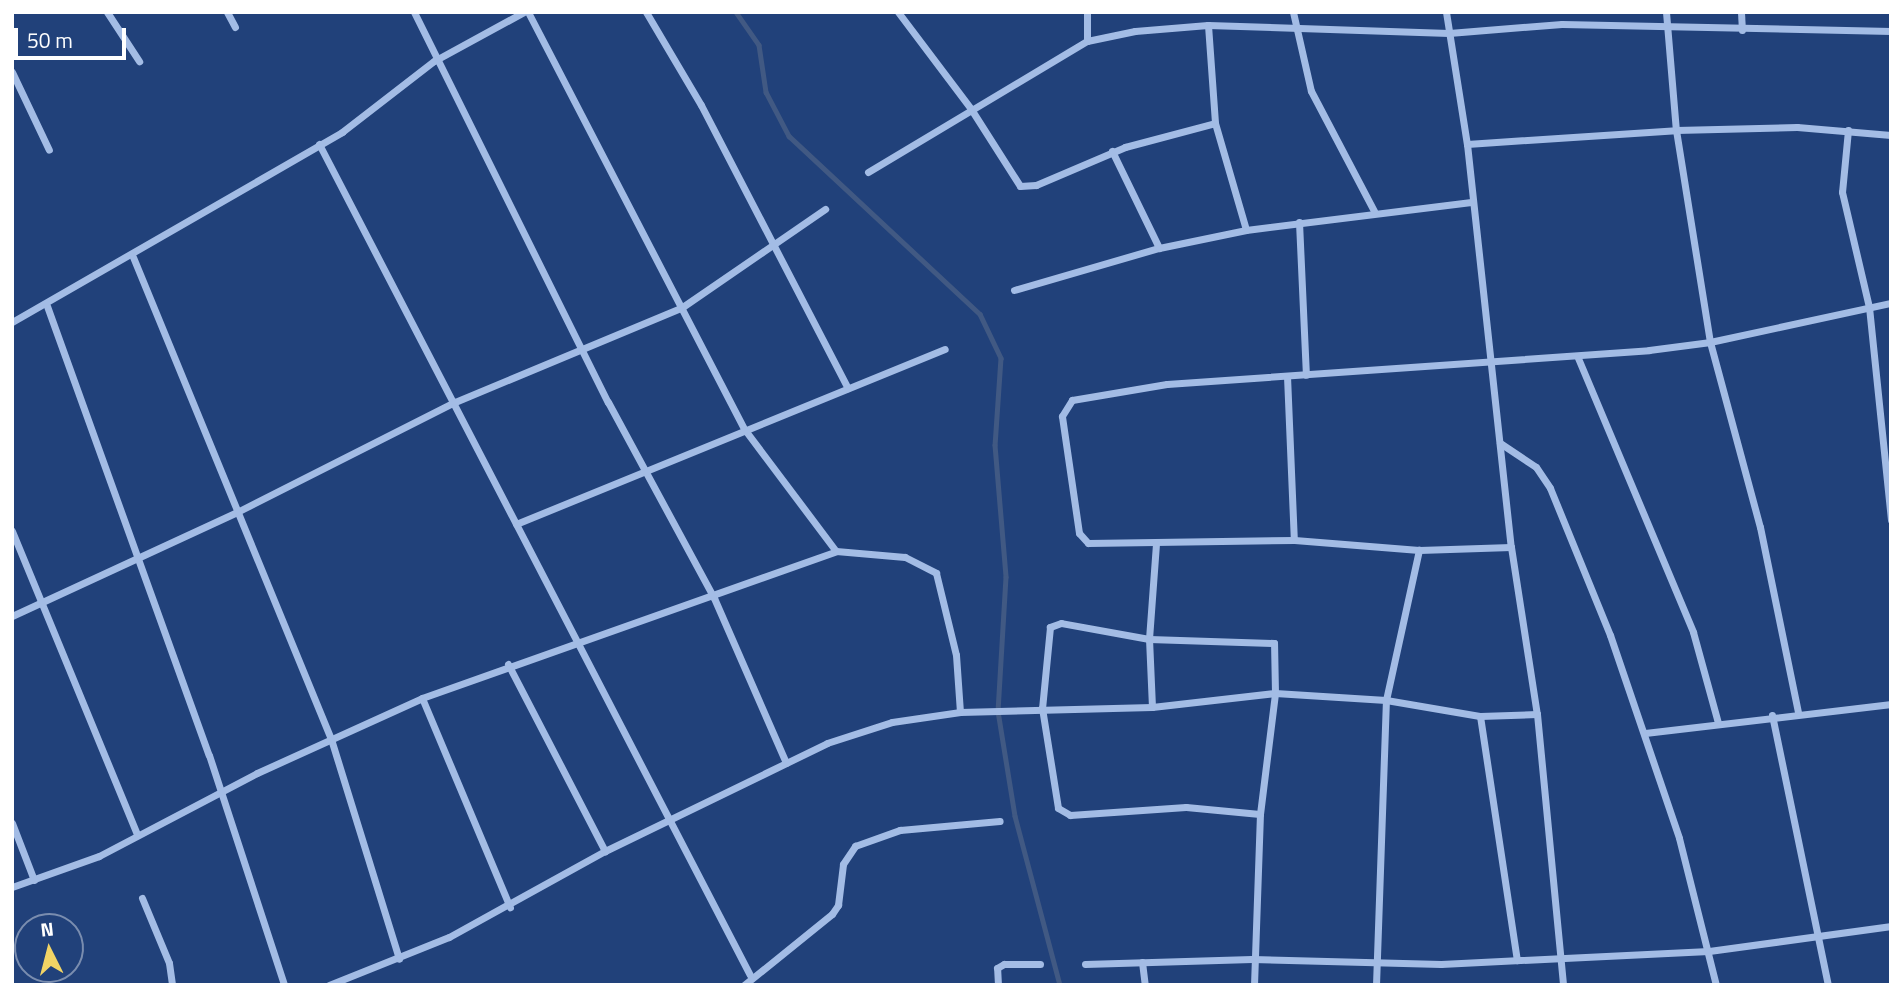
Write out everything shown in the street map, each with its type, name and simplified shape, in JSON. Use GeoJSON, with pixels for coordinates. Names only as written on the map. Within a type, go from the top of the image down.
{"type":"FeatureCollection","features":[{"type":"Feature","properties":{"kind":"street"},"geometry":{"type":"LineString","coordinates":[[107,12],[139,61]]}},
{"type":"Feature","properties":{"kind":"street"},"geometry":{"type":"LineString","coordinates":[[227,12],[235,27]]}},
{"type":"Feature","properties":{"kind":"street"},"geometry":{"type":"LineString","coordinates":[[414,12],[434,61],[714,598],[786,763]]}},
{"type":"Feature","properties":{"kind":"street"},"geometry":{"type":"LineString","coordinates":[[12,322],[47,306],[133,257],[388,101],[434,61],[526,12],[745,430],[836,551]]}},
{"type":"Feature","properties":{"kind":"street"},"geometry":{"type":"LineString","coordinates":[[646,12],[701,105],[771,247],[848,388]]}},
{"type":"Feature","properties":{"kind":"street"},"geometry":{"type":"LineString","coordinates":[[898,12],[971,109],[1020,186],[1036,185],[1112,151],[1215,123]]}},
{"type":"Feature","properties":{"kind":"street"},"geometry":{"type":"LineString","coordinates":[[1087,12],[1087,41]]}},
{"type":"Feature","properties":{"kind":"street"},"geometry":{"type":"LineString","coordinates":[[1293,12],[1311,91],[1374,211]]}},
{"type":"Feature","properties":{"kind":"street"},"geometry":{"type":"LineString","coordinates":[[1446,12],[1467,144],[1471,202],[1511,547],[1537,714],[1563,985]]}},
{"type":"Feature","properties":{"kind":"street"},"geometry":{"type":"LineString","coordinates":[[1562,12],[1562,24]]}},
{"type":"Feature","properties":{"kind":"street"},"geometry":{"type":"LineString","coordinates":[[1666,12],[1676,130],[1710,342],[1760,527],[1798,712]]}},
{"type":"Feature","properties":{"kind":"street"},"geometry":{"type":"LineString","coordinates":[[1741,12],[1742,30]]}},
{"type":"Feature","properties":{"kind":"street"},"geometry":{"type":"LineString","coordinates":[[868,172],[1087,41],[1208,25],[1297,32],[1449,33],[1562,24],[1742,30],[1891,31]]}},
{"type":"Feature","properties":{"kind":"street"},"geometry":{"type":"LineString","coordinates":[[1208,25],[1215,123],[1246,230]]}},
{"type":"Feature","properties":{"kind":"street"},"geometry":{"type":"LineString","coordinates":[[12,72],[49,150]]}},
{"type":"Feature","properties":{"kind":"street"},"geometry":{"type":"LineString","coordinates":[[1467,144],[1676,130],[1848,130],[1891,135]]}},
{"type":"Feature","properties":{"kind":"street"},"geometry":{"type":"LineString","coordinates":[[1848,130],[1842,192],[1869,307],[1891,520]]}},
{"type":"Feature","properties":{"kind":"street"},"geometry":{"type":"LineString","coordinates":[[319,144],[455,402],[666,820],[750,975]]}},
{"type":"Feature","properties":{"kind":"street"},"geometry":{"type":"LineString","coordinates":[[1112,151],[1160,248]]}},
{"type":"Feature","properties":{"kind":"street"},"geometry":{"type":"LineString","coordinates":[[1014,290],[1160,248],[1246,230],[1374,211],[1471,202]]}},
{"type":"Feature","properties":{"kind":"street"},"geometry":{"type":"LineString","coordinates":[[12,616],[237,512],[455,402],[681,308],[825,209]]}},
{"type":"Feature","properties":{"kind":"street"},"geometry":{"type":"LineString","coordinates":[[1299,222],[1306,375]]}},
{"type":"Feature","properties":{"kind":"street"},"geometry":{"type":"LineString","coordinates":[[133,257],[331,739],[399,959]]}},
{"type":"Feature","properties":{"kind":"street"},"geometry":{"type":"LineString","coordinates":[[1511,547],[1419,550],[1294,540],[1156,544],[1083,540],[1062,424],[1066,406],[1167,384],[1491,360],[1578,358],[1710,342],[1891,303]]}},
{"type":"Feature","properties":{"kind":"street"},"geometry":{"type":"LineString","coordinates":[[47,306],[221,791],[284,985]]}},
{"type":"Feature","properties":{"kind":"street"},"geometry":{"type":"LineString","coordinates":[[516,524],[648,474],[745,430],[945,349]]}},
{"type":"Feature","properties":{"kind":"street"},"geometry":{"type":"LineString","coordinates":[[1578,358],[1693,632],[1718,723]]}},
{"type":"Feature","properties":{"kind":"street"},"geometry":{"type":"LineString","coordinates":[[1287,376],[1294,540]]}},
{"type":"Feature","properties":{"kind":"street"},"geometry":{"type":"LineString","coordinates":[[1500,443],[1536,467],[1550,488],[1645,733],[1709,951],[1716,985]]}},
{"type":"Feature","properties":{"kind":"street"},"geometry":{"type":"LineString","coordinates":[[12,531],[137,835]]}},
{"type":"Feature","properties":{"kind":"street"},"geometry":{"type":"LineString","coordinates":[[1152,707],[1149,639],[1156,544]]}},
{"type":"Feature","properties":{"kind":"street"},"geometry":{"type":"LineString","coordinates":[[1376,985],[1386,700],[1419,550]]}},
{"type":"Feature","properties":{"kind":"street"},"geometry":{"type":"LineString","coordinates":[[12,887],[137,835],[221,791],[422,698],[575,640],[714,598],[836,551],[905,557],[936,573],[956,655],[960,712]]}},
{"type":"Feature","properties":{"kind":"street"},"geometry":{"type":"LineString","coordinates":[[1254,985],[1252,959],[1260,814],[1275,693],[1272,640],[1149,639],[1061,623],[1050,627],[1042,708],[1056,803],[1063,813],[1186,807],[1260,814]]}},
{"type":"Feature","properties":{"kind":"street"},"geometry":{"type":"LineString","coordinates":[[508,664],[605,851]]}},
{"type":"Feature","properties":{"kind":"street"},"geometry":{"type":"LineString","coordinates":[[329,985],[399,959],[510,907],[605,851],[666,820],[786,763],[866,729],[960,712],[1152,707],[1275,693],[1386,700],[1480,716],[1537,714]]}},
{"type":"Feature","properties":{"kind":"street"},"geometry":{"type":"LineString","coordinates":[[422,698],[510,907]]}},
{"type":"Feature","properties":{"kind":"street"},"geometry":{"type":"LineString","coordinates":[[1645,733],[1772,715],[1891,704]]}},
{"type":"Feature","properties":{"kind":"street"},"geometry":{"type":"LineString","coordinates":[[1772,715],[1828,985]]}},
{"type":"Feature","properties":{"kind":"street"},"geometry":{"type":"LineString","coordinates":[[1480,716],[1517,960]]}},
{"type":"Feature","properties":{"kind":"street"},"geometry":{"type":"LineString","coordinates":[[744,985],[750,975],[832,914],[838,905],[843,864],[855,846],[911,828],[1000,821]]}},
{"type":"Feature","properties":{"kind":"street"},"geometry":{"type":"LineString","coordinates":[[12,823],[34,880]]}},
{"type":"Feature","properties":{"kind":"street"},"geometry":{"type":"LineString","coordinates":[[142,898],[169,963],[172,985]]}},
{"type":"Feature","properties":{"kind":"street"},"geometry":{"type":"LineString","coordinates":[[1085,964],[1252,959],[1375,966],[1709,951],[1891,926]]}},
{"type":"Feature","properties":{"kind":"street"},"geometry":{"type":"LineString","coordinates":[[1142,962],[1145,985]]}},
{"type":"Feature","properties":{"kind":"street"},"geometry":{"type":"LineString","coordinates":[[998,985],[997,968],[1004,964],[1040,964]]}},
{"type":"Feature","properties":{"kind":"waterway"},"geometry":{"type":"LineString","coordinates":[[736,12],[759,45],[766,92],[789,136],[980,314],[1001,358],[995,445],[1006,577],[998,711],[1015,816],[1060,985]]}}]}
